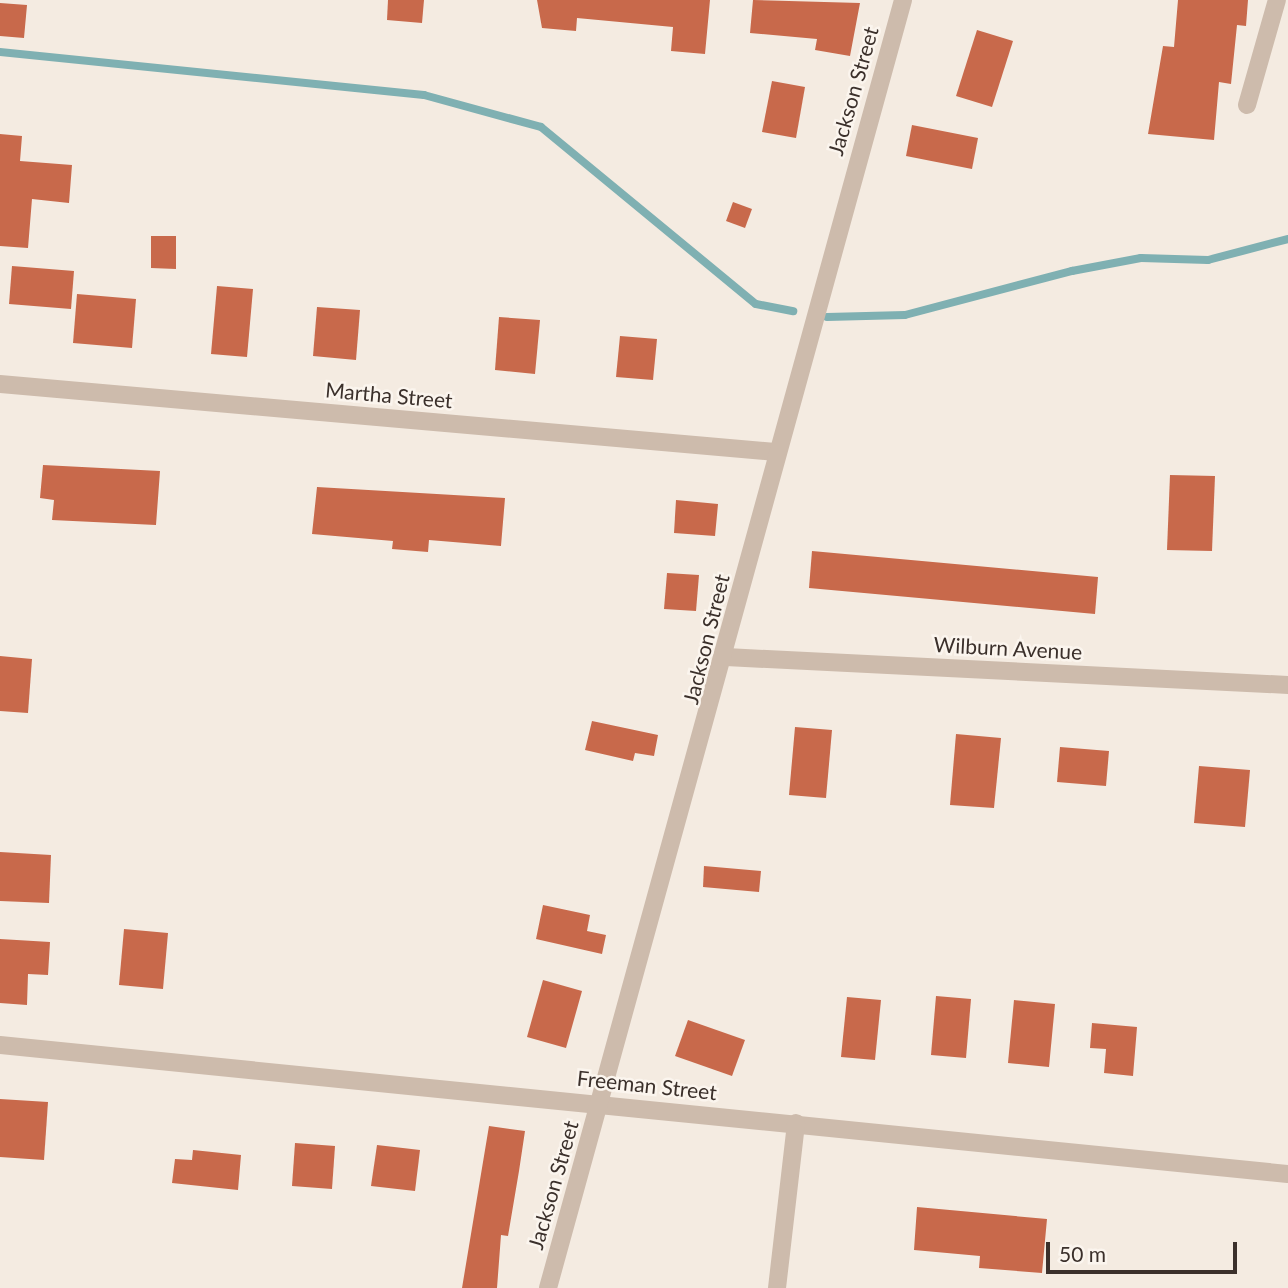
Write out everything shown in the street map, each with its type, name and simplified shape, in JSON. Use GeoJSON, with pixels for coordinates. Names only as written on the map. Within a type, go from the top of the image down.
{"type":"FeatureCollection","features":[{"type":"Feature","properties":{"kind":"street","name":"Jackson Street"},"geometry":{"type":"LineString","coordinates":[[548,1288],[726,657],[775,452],[903,0]]}},
{"type":"Feature","properties":{"kind":"street"},"geometry":{"type":"LineString","coordinates":[[1247,105],[1277,0]]}},
{"type":"Feature","properties":{"kind":"street","name":"Martha Street"},"geometry":{"type":"LineString","coordinates":[[0,384],[775,452]]}},
{"type":"Feature","properties":{"kind":"street","name":"Wilburn Avenue"},"geometry":{"type":"LineString","coordinates":[[726,657],[1288,685]]}},
{"type":"Feature","properties":{"kind":"street","name":"Freeman Street"},"geometry":{"type":"LineString","coordinates":[[0,1045],[1288,1174]]}},
{"type":"Feature","properties":{"kind":"street"},"geometry":{"type":"LineString","coordinates":[[777,1288],[796,1123]]}},
{"type":"Feature","properties":{"kind":"building"},"geometry":{"type":"Polygon","coordinates":[[[388,0],[424,0],[422,23],[387,20],[388,0]]]}},
{"type":"Feature","properties":{"kind":"building"},"geometry":{"type":"Polygon","coordinates":[[[537,0],[710,0],[705,54],[671,51],[673,27],[577,18],[576,31],[542,28],[537,0]]]}},
{"type":"Feature","properties":{"kind":"building"},"geometry":{"type":"Polygon","coordinates":[[[753,0],[860,3],[850,56],[815,50],[817,39],[750,33],[753,0]]]}},
{"type":"Feature","properties":{"kind":"building"},"geometry":{"type":"Polygon","coordinates":[[[1178,0],[1248,0],[1246,26],[1237,25],[1231,84],[1219,82],[1214,140],[1148,134],[1163,46],[1174,47],[1178,0]]]}},
{"type":"Feature","properties":{"kind":"building"},"geometry":{"type":"Polygon","coordinates":[[[0,3],[27,5],[24,38],[0,36],[0,3]]]}},
{"type":"Feature","properties":{"kind":"building"},"geometry":{"type":"Polygon","coordinates":[[[977,30],[1013,41],[992,107],[956,96],[977,30]]]}},
{"type":"Feature","properties":{"kind":"building"},"geometry":{"type":"Polygon","coordinates":[[[772,81],[805,87],[796,138],[762,132],[772,81]]]}},
{"type":"Feature","properties":{"kind":"building"},"geometry":{"type":"Polygon","coordinates":[[[912,125],[978,138],[972,169],[906,156],[912,125]]]}},
{"type":"Feature","properties":{"kind":"building"},"geometry":{"type":"Polygon","coordinates":[[[0,134],[22,136],[20,161],[72,165],[69,203],[32,199],[28,248],[0,246],[0,134]]]}},
{"type":"Feature","properties":{"kind":"building"},"geometry":{"type":"Polygon","coordinates":[[[733,202],[752,209],[745,228],[726,221],[733,202]]]}},
{"type":"Feature","properties":{"kind":"building"},"geometry":{"type":"Polygon","coordinates":[[[151,236],[176,236],[176,269],[151,268],[151,236]]]}},
{"type":"Feature","properties":{"kind":"building"},"geometry":{"type":"Polygon","coordinates":[[[12,266],[74,271],[71,309],[9,304],[12,266]]]}},
{"type":"Feature","properties":{"kind":"building"},"geometry":{"type":"Polygon","coordinates":[[[217,286],[253,289],[247,357],[211,354],[217,286]]]}},
{"type":"Feature","properties":{"kind":"building"},"geometry":{"type":"Polygon","coordinates":[[[77,294],[136,299],[132,348],[73,343],[77,294]]]}},
{"type":"Feature","properties":{"kind":"building"},"geometry":{"type":"Polygon","coordinates":[[[317,307],[360,310],[356,360],[313,356],[317,307]]]}},
{"type":"Feature","properties":{"kind":"building"},"geometry":{"type":"Polygon","coordinates":[[[499,317],[540,320],[535,374],[495,370],[499,317]]]}},
{"type":"Feature","properties":{"kind":"building"},"geometry":{"type":"Polygon","coordinates":[[[620,336],[657,339],[653,380],[616,377],[620,336]]]}},
{"type":"Feature","properties":{"kind":"building"},"geometry":{"type":"Polygon","coordinates":[[[43,465],[160,471],[156,525],[52,520],[54,500],[40,498],[43,465]]]}},
{"type":"Feature","properties":{"kind":"building"},"geometry":{"type":"Polygon","coordinates":[[[1170,475],[1215,476],[1212,551],[1167,550],[1170,475]]]}},
{"type":"Feature","properties":{"kind":"building"},"geometry":{"type":"Polygon","coordinates":[[[317,487],[505,498],[501,546],[429,540],[428,552],[392,549],[393,541],[312,534],[317,487]]]}},
{"type":"Feature","properties":{"kind":"building"},"geometry":{"type":"Polygon","coordinates":[[[676,500],[718,504],[715,536],[674,533],[676,500]]]}},
{"type":"Feature","properties":{"kind":"building"},"geometry":{"type":"Polygon","coordinates":[[[812,551],[1098,577],[1095,614],[809,588],[812,551]]]}},
{"type":"Feature","properties":{"kind":"building"},"geometry":{"type":"Polygon","coordinates":[[[667,573],[699,575],[696,611],[664,609],[667,573]]]}},
{"type":"Feature","properties":{"kind":"building"},"geometry":{"type":"Polygon","coordinates":[[[0,656],[32,659],[28,713],[0,711],[0,656]]]}},
{"type":"Feature","properties":{"kind":"building"},"geometry":{"type":"Polygon","coordinates":[[[592,721],[658,735],[654,756],[635,753],[633,761],[585,750],[592,721]]]}},
{"type":"Feature","properties":{"kind":"building"},"geometry":{"type":"Polygon","coordinates":[[[795,727],[832,730],[826,798],[789,795],[795,727]]]}},
{"type":"Feature","properties":{"kind":"building"},"geometry":{"type":"Polygon","coordinates":[[[956,734],[1001,738],[994,808],[950,805],[956,734]]]}},
{"type":"Feature","properties":{"kind":"building"},"geometry":{"type":"Polygon","coordinates":[[[1060,747],[1109,751],[1106,786],[1057,782],[1060,747]]]}},
{"type":"Feature","properties":{"kind":"building"},"geometry":{"type":"Polygon","coordinates":[[[1199,766],[1250,770],[1245,827],[1194,823],[1199,766]]]}},
{"type":"Feature","properties":{"kind":"building"},"geometry":{"type":"Polygon","coordinates":[[[0,852],[51,855],[49,903],[0,901],[0,852]]]}},
{"type":"Feature","properties":{"kind":"building"},"geometry":{"type":"Polygon","coordinates":[[[704,866],[761,871],[759,892],[703,887],[704,866]]]}},
{"type":"Feature","properties":{"kind":"building"},"geometry":{"type":"Polygon","coordinates":[[[543,905],[590,915],[587,931],[606,935],[602,954],[536,939],[543,905]]]}},
{"type":"Feature","properties":{"kind":"building"},"geometry":{"type":"Polygon","coordinates":[[[124,929],[168,933],[163,989],[119,985],[124,929]]]}},
{"type":"Feature","properties":{"kind":"building"},"geometry":{"type":"Polygon","coordinates":[[[0,939],[50,942],[48,975],[28,974],[27,1005],[0,1003],[0,939]]]}},
{"type":"Feature","properties":{"kind":"building"},"geometry":{"type":"Polygon","coordinates":[[[543,980],[582,991],[566,1048],[527,1037],[543,980]]]}},
{"type":"Feature","properties":{"kind":"building"},"geometry":{"type":"Polygon","coordinates":[[[936,996],[971,999],[966,1058],[931,1055],[936,996]]]}},
{"type":"Feature","properties":{"kind":"building"},"geometry":{"type":"Polygon","coordinates":[[[847,997],[881,1000],[875,1060],[841,1057],[847,997]]]}},
{"type":"Feature","properties":{"kind":"building"},"geometry":{"type":"Polygon","coordinates":[[[1014,1000],[1055,1004],[1049,1067],[1008,1063],[1014,1000]]]}},
{"type":"Feature","properties":{"kind":"building"},"geometry":{"type":"Polygon","coordinates":[[[688,1020],[745,1040],[732,1076],[675,1056],[688,1020]]]}},
{"type":"Feature","properties":{"kind":"building"},"geometry":{"type":"Polygon","coordinates":[[[1092,1023],[1137,1027],[1133,1076],[1104,1073],[1106,1049],[1090,1048],[1092,1023]]]}},
{"type":"Feature","properties":{"kind":"building"},"geometry":{"type":"Polygon","coordinates":[[[0,1099],[48,1102],[44,1160],[0,1157],[0,1099]]]}},
{"type":"Feature","properties":{"kind":"building"},"geometry":{"type":"Polygon","coordinates":[[[489,1126],[525,1131],[519,1171],[508,1236],[501,1235],[497,1288],[462,1288],[489,1126]]]}},
{"type":"Feature","properties":{"kind":"building"},"geometry":{"type":"Polygon","coordinates":[[[295,1143],[335,1146],[332,1189],[292,1186],[295,1143]]]}},
{"type":"Feature","properties":{"kind":"building"},"geometry":{"type":"Polygon","coordinates":[[[377,1145],[420,1150],[415,1191],[371,1186],[377,1145]]]}},
{"type":"Feature","properties":{"kind":"building"},"geometry":{"type":"Polygon","coordinates":[[[193,1150],[241,1155],[238,1190],[172,1183],[175,1159],[192,1160],[193,1150]]]}},
{"type":"Feature","properties":{"kind":"building"},"geometry":{"type":"Polygon","coordinates":[[[917,1207],[1047,1219],[1042,1273],[979,1268],[980,1256],[914,1250],[917,1207]]]}},
{"type":"Feature","properties":{"kind":"waterway"},"geometry":{"type":"LineString","coordinates":[[0,52],[424,95],[541,127],[756,304],[793,311]]}},
{"type":"Feature","properties":{"kind":"waterway"},"geometry":{"type":"LineString","coordinates":[[827,317],[905,315],[1072,271],[1141,258],[1208,260],[1288,239]]}}]}
